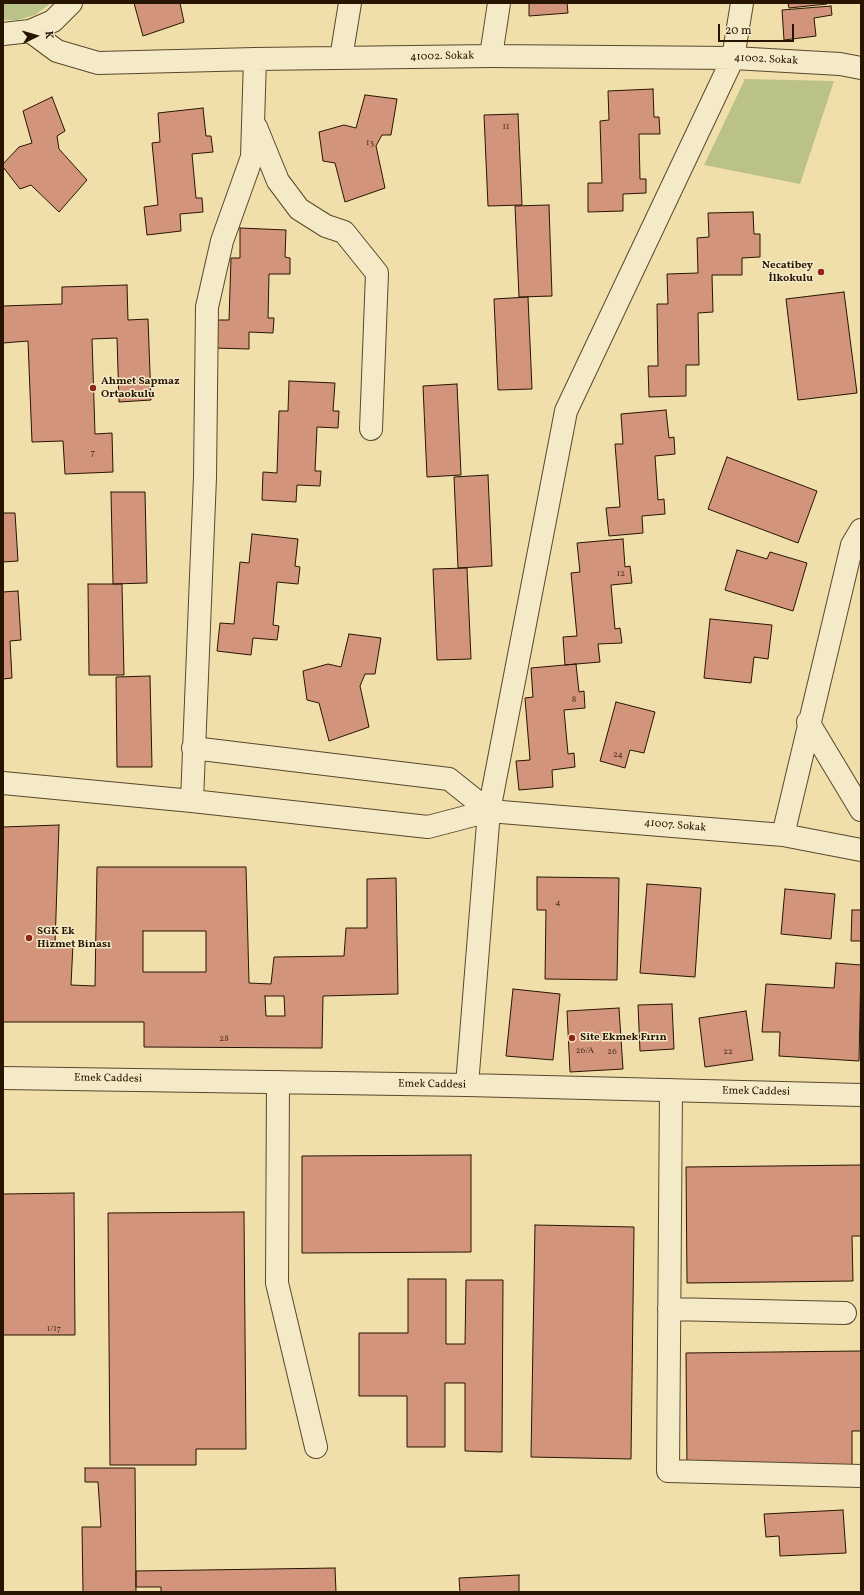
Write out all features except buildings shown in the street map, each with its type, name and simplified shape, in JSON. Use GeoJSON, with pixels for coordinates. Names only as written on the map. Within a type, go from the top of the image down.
{"type":"FeatureCollection","features":[{"type":"Feature","properties":{"kind":"street"},"geometry":{"type":"LineString","coordinates":[[3,34],[30,32],[53,21],[71,3]]}},
{"type":"Feature","properties":{"kind":"street"},"geometry":{"type":"LineString","coordinates":[[341,58],[350,3]]}},
{"type":"Feature","properties":{"kind":"street"},"geometry":{"type":"LineString","coordinates":[[491,56],[500,3]]}},
{"type":"Feature","properties":{"kind":"street"},"geometry":{"type":"LineString","coordinates":[[467,1085],[489,811],[566,411],[733,58],[742,3]]}},
{"type":"Feature","properties":{"kind":"street","name":"41002. Sokak"},"geometry":{"type":"LineString","coordinates":[[30,32],[57,50],[98,63],[255,59],[491,56],[733,58],[840,64],[861,68]]}},
{"type":"Feature","properties":{"kind":"street"},"geometry":{"type":"LineString","coordinates":[[192,801],[205,477],[207,307],[222,241],[252,157],[255,59]]}},
{"type":"Feature","properties":{"kind":"street"},"geometry":{"type":"LineString","coordinates":[[253,118],[278,181],[299,209],[326,226],[344,232],[377,273],[371,429]]}},
{"type":"Feature","properties":{"kind":"street"},"geometry":{"type":"LineString","coordinates":[[783,834],[808,722],[852,545],[861,530]]}},
{"type":"Feature","properties":{"kind":"street"},"geometry":{"type":"LineString","coordinates":[[808,722],[861,810]]}},
{"type":"Feature","properties":{"kind":"street"},"geometry":{"type":"LineString","coordinates":[[194,748],[449,779],[489,811]]}},
{"type":"Feature","properties":{"kind":"street","name":"41007. Sokak"},"geometry":{"type":"LineString","coordinates":[[3,783],[192,801],[428,827],[489,811],[783,834],[861,850]]}},
{"type":"Feature","properties":{"kind":"street","name":"Emek Caddesi"},"geometry":{"type":"LineString","coordinates":[[3,1078],[467,1085],[861,1095]]}},
{"type":"Feature","properties":{"kind":"street"},"geometry":{"type":"LineString","coordinates":[[278,1082],[277,1283],[316,1447]]}},
{"type":"Feature","properties":{"kind":"street"},"geometry":{"type":"LineString","coordinates":[[672,1090],[668,1471],[861,1476]]}},
{"type":"Feature","properties":{"kind":"street"},"geometry":{"type":"LineString","coordinates":[[669,1309],[845,1313]]}},
{"type":"Feature","properties":{"kind":"green space"},"geometry":{"type":"Polygon","coordinates":[[[3,3],[51,3],[35,15],[17,20],[3,20],[3,3]]]}},
{"type":"Feature","properties":{"kind":"green space"},"geometry":{"type":"Polygon","coordinates":[[[745,79],[834,81],[800,184],[704,165],[745,79]]]}},
{"type":"Feature","properties":{"kind":"place","name":"Necatibey İlkokulu"},"geometry":{"type":"Point","coordinates":[821,272]}},
{"type":"Feature","properties":{"kind":"place","name":"Ahmet Sapmaz Ortaokulu"},"geometry":{"type":"Point","coordinates":[93,388]}},
{"type":"Feature","properties":{"kind":"place","name":"SGK Ek Hizmet Binası"},"geometry":{"type":"Point","coordinates":[29,938]}},
{"type":"Feature","properties":{"kind":"place","name":"Site Ekmek Fırın"},"geometry":{"type":"Point","coordinates":[572,1038]}}]}
